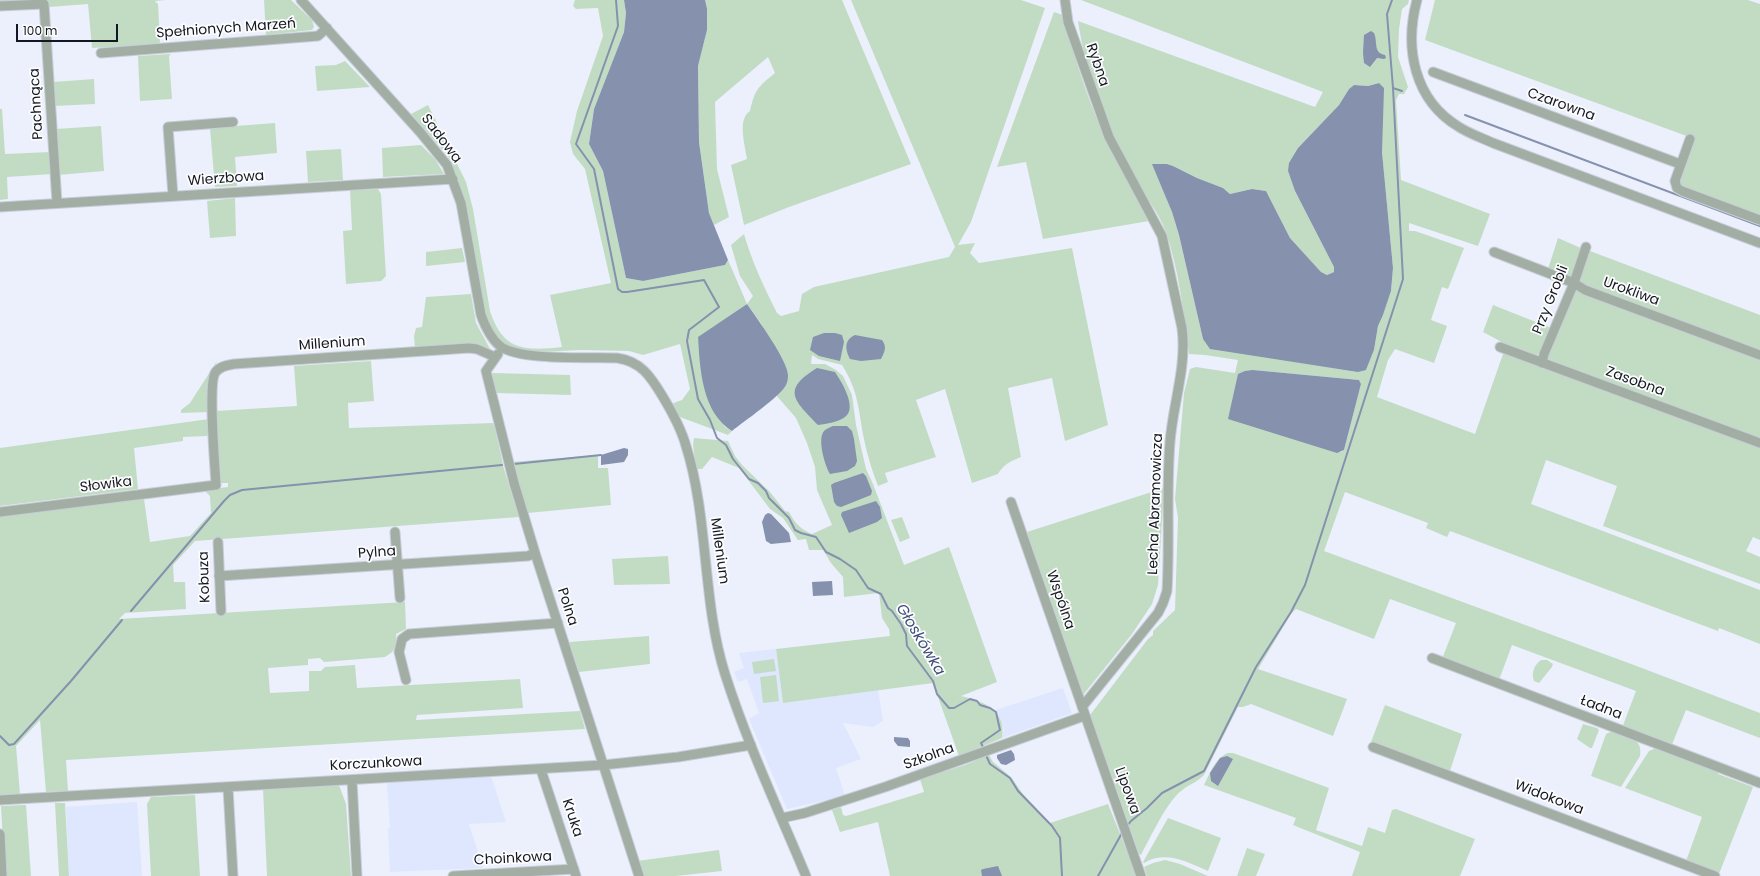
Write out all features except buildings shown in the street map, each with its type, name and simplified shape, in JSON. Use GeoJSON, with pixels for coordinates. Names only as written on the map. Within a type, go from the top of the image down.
{"type":"FeatureCollection","features":[{"type":"Feature","properties":{"kind":"street","name":"Sadowa"},"geometry":{"type":"LineString","coordinates":[[302,0],[437,152],[447,166],[453,179],[460,203],[481,315],[490,335],[504,348]]}},
{"type":"Feature","properties":{"kind":"street","name":"Rybna"},"geometry":{"type":"LineString","coordinates":[[1065,0],[1068,22],[1109,137]]}},
{"type":"Feature","properties":{"kind":"street"},"geometry":{"type":"LineString","coordinates":[[1417,0],[1411,28],[1411,48],[1414,67],[1427,97],[1442,113],[1459,127],[1493,143],[1760,243]]}},
{"type":"Feature","properties":{"kind":"street","name":"Pachnąca"},"geometry":{"type":"LineString","coordinates":[[0,6],[44,4],[57,203]]}},
{"type":"Feature","properties":{"kind":"street","name":"Spełnionych Marzeń"},"geometry":{"type":"LineString","coordinates":[[101,53],[318,36],[327,28]]}},
{"type":"Feature","properties":{"kind":"street","name":"Czarowna"},"geometry":{"type":"LineString","coordinates":[[1433,72],[1680,164]]}},
{"type":"Feature","properties":{"kind":"street"},"geometry":{"type":"LineString","coordinates":[[173,196],[168,127],[233,122]]}},
{"type":"Feature","properties":{"kind":"street","name":"Lecha Abramowicza"},"geometry":{"type":"LineString","coordinates":[[1083,712],[1158,613],[1167,591],[1170,441],[1184,360],[1182,328],[1162,236],[1109,137]]}},
{"type":"Feature","properties":{"kind":"street"},"geometry":{"type":"LineString","coordinates":[[1690,139],[1675,181],[1679,190],[1760,220]]}},
{"type":"Feature","properties":{"kind":"street","name":"Wierzbowa"},"geometry":{"type":"LineString","coordinates":[[0,207],[453,179]]}},
{"type":"Feature","properties":{"kind":"street","name":"Przy Grobli"},"geometry":{"type":"LineString","coordinates":[[1542,363],[1544,354],[1574,283],[1586,247]]}},
{"type":"Feature","properties":{"kind":"street","name":"Urokliwa"},"geometry":{"type":"LineString","coordinates":[[1494,252],[1574,283],[1585,290],[1760,355]]}},
{"type":"Feature","properties":{"kind":"street","name":"Zasobna"},"geometry":{"type":"LineString","coordinates":[[1500,347],[1760,444]]}},
{"type":"Feature","properties":{"kind":"street","name":"Millenium"},"geometry":{"type":"LineString","coordinates":[[216,485],[212,416],[213,377],[217,369],[229,365],[469,348],[477,349],[495,357]]}},
{"type":"Feature","properties":{"kind":"street","name":"Polna"},"geometry":{"type":"LineString","coordinates":[[504,348],[495,357],[486,371],[514,483],[535,553],[640,876]]}},
{"type":"Feature","properties":{"kind":"street","name":"Millenium"},"geometry":{"type":"LineString","coordinates":[[504,348],[514,353],[526,355],[626,359],[642,367],[655,383],[678,426],[688,453],[699,507],[719,650],[731,691],[751,745],[806,876]]}},
{"type":"Feature","properties":{"kind":"street","name":"Słowika"},"geometry":{"type":"LineString","coordinates":[[0,512],[216,485]]}},
{"type":"Feature","properties":{"kind":"street","name":"Wspólna"},"geometry":{"type":"LineString","coordinates":[[1011,502],[1083,712]]}},
{"type":"Feature","properties":{"kind":"street"},"geometry":{"type":"LineString","coordinates":[[395,532],[400,598]]}},
{"type":"Feature","properties":{"kind":"street","name":"Kobuza"},"geometry":{"type":"LineString","coordinates":[[218,542],[221,611]]}},
{"type":"Feature","properties":{"kind":"street","name":"Pylna"},"geometry":{"type":"LineString","coordinates":[[220,576],[528,556],[535,553]]}},
{"type":"Feature","properties":{"kind":"street"},"geometry":{"type":"LineString","coordinates":[[406,680],[398,652],[402,639],[413,634],[558,623]]}},
{"type":"Feature","properties":{"kind":"street","name":"Ładna"},"geometry":{"type":"LineString","coordinates":[[1432,658],[1760,783]]}},
{"type":"Feature","properties":{"kind":"street","name":"Szkolna"},"geometry":{"type":"LineString","coordinates":[[782,818],[827,806],[1004,745],[1083,712]]}},
{"type":"Feature","properties":{"kind":"street","name":"Lipowa"},"geometry":{"type":"LineString","coordinates":[[1083,712],[1141,876]]}},
{"type":"Feature","properties":{"kind":"street","name":"Korczunkowa"},"geometry":{"type":"LineString","coordinates":[[0,800],[542,770],[678,757],[751,745]]}},
{"type":"Feature","properties":{"kind":"street","name":"Widokowa"},"geometry":{"type":"LineString","coordinates":[[1374,747],[1715,876]]}},
{"type":"Feature","properties":{"kind":"street","name":"Kruka"},"geometry":{"type":"LineString","coordinates":[[542,770],[575,873]]}},
{"type":"Feature","properties":{"kind":"street"},"geometry":{"type":"LineString","coordinates":[[352,780],[358,876]]}},
{"type":"Feature","properties":{"kind":"street"},"geometry":{"type":"LineString","coordinates":[[228,788],[234,876]]}},
{"type":"Feature","properties":{"kind":"street"},"geometry":{"type":"LineString","coordinates":[[0,834],[2,876]]}},
{"type":"Feature","properties":{"kind":"street","name":"Choinkowa"},"geometry":{"type":"LineString","coordinates":[[453,876],[575,873]]}},
{"type":"Feature","properties":{"kind":"shaded area"},"geometry":{"type":"Polygon","coordinates":[[[624,0],[705,0],[707,9],[707,30],[698,66],[699,142],[709,213],[728,260],[725,265],[643,281],[626,278],[603,171],[589,144],[594,109],[624,32],[626,13],[624,0]]]}},
{"type":"Feature","properties":{"kind":"shaded area"},"geometry":{"type":"Polygon","coordinates":[[[1371,31],[1375,36],[1377,50],[1381,54],[1385,55],[1386,58],[1377,58],[1370,67],[1364,63],[1363,53],[1364,35],[1371,31]]]}},
{"type":"Feature","properties":{"kind":"shaded area"},"geometry":{"type":"Polygon","coordinates":[[[1379,83],[1384,88],[1382,152],[1393,268],[1391,291],[1378,326],[1374,350],[1366,370],[1358,372],[1210,349],[1203,339],[1179,235],[1172,212],[1152,164],[1167,164],[1173,166],[1197,178],[1223,188],[1230,194],[1252,189],[1266,191],[1290,238],[1321,272],[1327,275],[1334,272],[1334,267],[1295,191],[1288,171],[1289,163],[1298,148],[1339,105],[1349,89],[1354,85],[1368,86],[1379,83]]]}},
{"type":"Feature","properties":{"kind":"shaded area"},"geometry":{"type":"Polygon","coordinates":[[[747,304],[778,350],[787,369],[788,378],[783,390],[777,396],[732,431],[722,423],[714,413],[704,389],[698,337],[747,304]]]}},
{"type":"Feature","properties":{"kind":"shaded area"},"geometry":{"type":"Polygon","coordinates":[[[824,333],[835,333],[842,335],[844,342],[840,361],[819,356],[810,350],[813,337],[824,333]]]}},
{"type":"Feature","properties":{"kind":"shaded area"},"geometry":{"type":"Polygon","coordinates":[[[855,335],[882,340],[885,345],[885,349],[881,359],[861,361],[850,359],[846,345],[849,339],[855,335]]]}},
{"type":"Feature","properties":{"kind":"shaded area"},"geometry":{"type":"Polygon","coordinates":[[[817,368],[835,372],[847,394],[850,407],[849,413],[842,419],[818,425],[803,409],[795,395],[795,389],[799,383],[817,368]]]}},
{"type":"Feature","properties":{"kind":"shaded area"},"geometry":{"type":"Polygon","coordinates":[[[1253,370],[1359,380],[1361,384],[1344,450],[1337,453],[1228,419],[1238,374],[1253,370]]]}},
{"type":"Feature","properties":{"kind":"shaded area"},"geometry":{"type":"Polygon","coordinates":[[[833,426],[847,426],[852,431],[857,461],[855,466],[847,471],[830,474],[824,459],[821,440],[824,431],[833,426]]]}},
{"type":"Feature","properties":{"kind":"shaded area"},"geometry":{"type":"Polygon","coordinates":[[[624,448],[628,449],[628,455],[624,462],[601,465],[601,455],[624,448]]]}},
{"type":"Feature","properties":{"kind":"shaded area"},"geometry":{"type":"Polygon","coordinates":[[[863,473],[866,476],[872,491],[871,495],[841,507],[837,506],[834,502],[831,485],[863,473]]]}},
{"type":"Feature","properties":{"kind":"shaded area"},"geometry":{"type":"Polygon","coordinates":[[[876,501],[880,507],[882,518],[877,522],[849,533],[841,515],[842,512],[876,501]]]}},
{"type":"Feature","properties":{"kind":"shaded area"},"geometry":{"type":"Polygon","coordinates":[[[768,513],[771,514],[789,533],[791,542],[771,544],[766,541],[762,522],[765,515],[768,513]]]}},
{"type":"Feature","properties":{"kind":"shaded area"},"geometry":{"type":"Polygon","coordinates":[[[832,581],[833,595],[813,596],[812,582],[832,581]]]}},
{"type":"Feature","properties":{"kind":"shaded area"},"geometry":{"type":"Polygon","coordinates":[[[776,649],[783,703],[878,690],[883,721],[873,727],[843,723],[861,759],[836,768],[845,796],[787,809],[749,719],[759,713],[747,679],[738,682],[734,672],[744,668],[739,653],[776,649]]]}},
{"type":"Feature","properties":{"kind":"shaded area"},"geometry":{"type":"Polygon","coordinates":[[[1063,688],[1072,713],[1002,738],[1004,729],[996,710],[1063,688]]]}},
{"type":"Feature","properties":{"kind":"shaded area"},"geometry":{"type":"Polygon","coordinates":[[[894,737],[908,738],[910,741],[910,747],[898,746],[894,741],[894,737]]]}},
{"type":"Feature","properties":{"kind":"shaded area"},"geometry":{"type":"Polygon","coordinates":[[[1011,750],[1014,754],[1015,760],[1006,765],[1001,764],[997,758],[997,755],[1011,750]]]}},
{"type":"Feature","properties":{"kind":"shaded area"},"geometry":{"type":"Polygon","coordinates":[[[1227,756],[1233,759],[1218,786],[1211,781],[1210,773],[1220,758],[1227,756]]]}},
{"type":"Feature","properties":{"kind":"shaded area"},"geometry":{"type":"Polygon","coordinates":[[[491,776],[506,822],[469,824],[483,868],[390,872],[388,829],[390,828],[387,782],[491,776]]]}},
{"type":"Feature","properties":{"kind":"shaded area"},"geometry":{"type":"Polygon","coordinates":[[[137,802],[142,876],[69,876],[66,807],[137,802]]]}},
{"type":"Feature","properties":{"kind":"shaded area"},"geometry":{"type":"Polygon","coordinates":[[[998,866],[1002,876],[982,876],[981,870],[998,866]]]}},
{"type":"Feature","properties":{"kind":"green space"},"geometry":{"type":"Polygon","coordinates":[[[0,0],[166,0],[155,1],[158,4],[160,42],[158,44],[92,48],[88,4],[49,7],[48,2],[0,4],[0,0]]]}},
{"type":"Feature","properties":{"kind":"green space"},"geometry":{"type":"Polygon","coordinates":[[[264,0],[291,0],[312,20],[314,27],[312,30],[266,35],[264,0]]]}},
{"type":"Feature","properties":{"kind":"green space"},"geometry":{"type":"Polygon","coordinates":[[[575,0],[624,0],[626,13],[624,32],[594,109],[589,144],[603,171],[626,278],[643,281],[725,265],[728,260],[747,304],[698,338],[704,385],[725,427],[732,431],[728,435],[680,417],[671,404],[682,400],[690,389],[680,344],[643,355],[629,351],[521,351],[508,346],[498,339],[490,329],[486,318],[464,203],[457,178],[448,156],[411,114],[428,105],[466,182],[473,209],[490,311],[501,334],[508,341],[517,346],[526,348],[537,349],[562,347],[550,295],[611,283],[585,169],[573,154],[570,142],[577,111],[603,36],[598,8],[576,9],[573,6],[575,0]]]}},
{"type":"Feature","properties":{"kind":"green space"},"geometry":{"type":"Polygon","coordinates":[[[705,0],[842,0],[911,164],[789,207],[744,225],[731,165],[747,159],[743,133],[744,120],[750,111],[758,89],[775,73],[768,57],[715,102],[717,169],[729,217],[714,225],[709,213],[699,142],[698,66],[707,30],[705,0]]]}},
{"type":"Feature","properties":{"kind":"green space"},"geometry":{"type":"Polygon","coordinates":[[[851,0],[1021,0],[1045,8],[971,222],[958,245],[975,243],[970,253],[979,263],[1072,248],[1108,425],[1065,441],[1052,378],[1008,388],[1021,457],[1008,463],[998,474],[972,483],[945,389],[916,400],[936,457],[885,473],[888,482],[878,486],[864,439],[855,392],[848,375],[842,365],[818,359],[812,355],[811,364],[825,364],[836,370],[843,376],[852,395],[856,425],[866,469],[904,565],[949,547],[997,682],[961,696],[985,704],[997,714],[1003,729],[1002,738],[959,756],[933,683],[783,703],[776,649],[890,636],[889,629],[882,618],[879,593],[844,597],[843,577],[831,563],[823,550],[809,550],[806,539],[798,540],[783,518],[770,509],[739,468],[712,457],[702,469],[696,469],[693,444],[694,438],[728,441],[735,456],[742,465],[770,492],[785,511],[789,512],[801,528],[812,534],[832,525],[817,490],[815,467],[807,443],[796,418],[776,395],[785,387],[786,367],[760,322],[747,304],[753,296],[740,276],[731,245],[744,234],[763,284],[777,313],[781,316],[799,311],[802,294],[814,287],[949,257],[955,247],[851,0]]]}},
{"type":"Feature","properties":{"kind":"green space"},"geometry":{"type":"Polygon","coordinates":[[[1081,0],[1409,0],[1408,4],[1402,9],[1399,29],[1398,57],[1408,87],[1404,94],[1399,94],[1396,100],[1401,180],[1490,214],[1478,246],[1409,223],[1409,231],[1415,231],[1464,248],[1448,289],[1442,287],[1431,320],[1447,326],[1434,363],[1395,349],[1388,360],[1377,397],[1475,434],[1503,354],[1506,353],[1760,447],[1760,540],[1753,537],[1746,551],[1760,557],[1760,584],[1603,526],[1617,486],[1546,460],[1531,504],[1760,590],[1760,644],[1719,628],[1718,631],[1450,531],[1447,537],[1426,528],[1428,523],[1345,492],[1324,551],[1760,713],[1760,738],[1686,710],[1671,747],[1622,728],[1636,691],[1512,645],[1499,680],[1442,659],[1456,623],[1390,599],[1374,639],[1296,609],[1291,614],[1258,669],[1347,699],[1333,736],[1251,704],[1238,707],[1204,775],[1184,789],[1170,803],[1141,855],[1139,854],[1090,715],[1148,639],[1153,635],[1153,631],[1175,610],[1178,518],[1175,499],[1184,393],[1190,369],[1196,367],[1235,373],[1238,360],[1189,354],[1178,277],[1166,232],[1158,214],[1126,164],[1110,130],[1090,76],[1078,21],[1315,107],[1323,92],[1081,0]],[[1379,83],[1368,86],[1354,85],[1349,89],[1339,105],[1298,148],[1288,171],[1295,191],[1334,267],[1334,272],[1327,275],[1321,272],[1290,238],[1266,191],[1252,189],[1230,194],[1223,188],[1197,178],[1173,166],[1167,164],[1153,164],[1172,212],[1179,235],[1203,339],[1366,370],[1374,350],[1378,326],[1391,291],[1393,268],[1382,152],[1382,113],[1379,83]],[[1253,370],[1341,452],[1344,450],[1361,384],[1359,380],[1253,370]]]}},
{"type":"Feature","properties":{"kind":"green space"},"geometry":{"type":"Polygon","coordinates":[[[1435,0],[1748,0],[1760,4],[1760,219],[1680,188],[1677,181],[1692,138],[1425,40],[1435,0]]]}},
{"type":"Feature","properties":{"kind":"green space"},"geometry":{"type":"Polygon","coordinates":[[[1054,12],[1065,16],[1074,54],[1087,94],[1111,151],[1149,221],[1043,239],[1026,162],[997,167],[1054,12]]]}},
{"type":"Feature","properties":{"kind":"green space"},"geometry":{"type":"Polygon","coordinates":[[[171,54],[169,56],[172,99],[140,101],[138,56],[171,54]]]}},
{"type":"Feature","properties":{"kind":"green space"},"geometry":{"type":"Polygon","coordinates":[[[345,61],[370,87],[317,91],[315,66],[336,65],[345,61]]]}},
{"type":"Feature","properties":{"kind":"green space"},"geometry":{"type":"Polygon","coordinates":[[[94,79],[95,104],[54,106],[53,82],[94,79]]]}},
{"type":"Feature","properties":{"kind":"green space"},"geometry":{"type":"Polygon","coordinates":[[[0,109],[2,109],[5,154],[50,152],[52,174],[7,177],[8,199],[0,200],[0,109]]]}},
{"type":"Feature","properties":{"kind":"green space"},"geometry":{"type":"Polygon","coordinates":[[[275,123],[277,153],[235,157],[237,186],[215,187],[210,128],[275,123]]]}},
{"type":"Feature","properties":{"kind":"green space"},"geometry":{"type":"Polygon","coordinates":[[[101,126],[104,171],[58,175],[56,129],[101,126]]]}},
{"type":"Feature","properties":{"kind":"green space"},"geometry":{"type":"Polygon","coordinates":[[[421,145],[435,159],[444,174],[383,177],[382,148],[421,145]]]}},
{"type":"Feature","properties":{"kind":"green space"},"geometry":{"type":"Polygon","coordinates":[[[341,149],[343,180],[308,182],[306,151],[341,149]]]}},
{"type":"Feature","properties":{"kind":"green space"},"geometry":{"type":"Polygon","coordinates":[[[378,189],[381,194],[386,276],[381,281],[346,284],[343,231],[352,230],[350,190],[378,189]]]}},
{"type":"Feature","properties":{"kind":"green space"},"geometry":{"type":"Polygon","coordinates":[[[235,198],[236,236],[210,238],[207,201],[235,198]]]}},
{"type":"Feature","properties":{"kind":"green space"},"geometry":{"type":"Polygon","coordinates":[[[1558,238],[1583,249],[1572,277],[1570,278],[1548,269],[1558,238]]]}},
{"type":"Feature","properties":{"kind":"green space"},"geometry":{"type":"Polygon","coordinates":[[[462,248],[465,262],[426,266],[426,252],[462,248]]]}},
{"type":"Feature","properties":{"kind":"green space"},"geometry":{"type":"Polygon","coordinates":[[[1590,251],[1760,315],[1760,352],[1578,285],[1588,252],[1590,251]]]}},
{"type":"Feature","properties":{"kind":"green space"},"geometry":{"type":"Polygon","coordinates":[[[1577,289],[1760,358],[1760,438],[1547,359],[1573,291],[1577,289]]]}},
{"type":"Feature","properties":{"kind":"green space"},"geometry":{"type":"Polygon","coordinates":[[[471,294],[476,323],[490,349],[486,351],[415,349],[414,336],[416,328],[422,327],[426,297],[471,294]]]}},
{"type":"Feature","properties":{"kind":"green space"},"geometry":{"type":"Polygon","coordinates":[[[1493,305],[1551,328],[1539,353],[1536,356],[1530,357],[1483,332],[1493,305]]]}},
{"type":"Feature","properties":{"kind":"green space"},"geometry":{"type":"Polygon","coordinates":[[[217,361],[210,378],[209,412],[181,413],[181,410],[190,403],[217,361]]]}},
{"type":"Feature","properties":{"kind":"green space"},"geometry":{"type":"Polygon","coordinates":[[[371,361],[374,401],[348,403],[349,428],[493,423],[504,469],[519,517],[195,541],[173,565],[174,582],[185,582],[186,609],[125,613],[119,619],[405,602],[406,629],[396,634],[397,642],[395,648],[388,655],[385,657],[324,662],[320,658],[308,659],[308,665],[268,668],[270,693],[309,691],[309,671],[321,671],[325,667],[355,665],[357,688],[520,679],[523,708],[417,715],[416,720],[580,711],[585,729],[66,760],[68,791],[46,792],[40,720],[16,746],[20,794],[0,795],[0,515],[144,499],[150,542],[190,536],[211,513],[210,496],[204,490],[228,487],[228,483],[220,483],[216,411],[297,406],[294,366],[371,361]]]}},
{"type":"Feature","properties":{"kind":"green space"},"geometry":{"type":"Polygon","coordinates":[[[492,373],[570,375],[571,395],[496,393],[492,373]]]}},
{"type":"Feature","properties":{"kind":"green space"},"geometry":{"type":"Polygon","coordinates":[[[209,419],[210,430],[207,436],[183,437],[183,441],[134,448],[138,489],[0,506],[0,448],[209,419]]]}},
{"type":"Feature","properties":{"kind":"green space"},"geometry":{"type":"Polygon","coordinates":[[[598,455],[598,468],[608,468],[611,505],[528,513],[511,462],[598,455]]]}},
{"type":"Feature","properties":{"kind":"green space"},"geometry":{"type":"Polygon","coordinates":[[[1164,488],[1158,585],[1152,604],[1132,634],[1083,695],[1027,532],[1164,488]]]}},
{"type":"Feature","properties":{"kind":"green space"},"geometry":{"type":"Polygon","coordinates":[[[902,517],[910,538],[900,542],[891,520],[902,517]]]}},
{"type":"Feature","properties":{"kind":"green space"},"geometry":{"type":"Polygon","coordinates":[[[668,556],[670,584],[614,585],[612,559],[668,556]]]}},
{"type":"Feature","properties":{"kind":"green space"},"geometry":{"type":"Polygon","coordinates":[[[649,636],[650,664],[579,672],[569,642],[649,636]]]}},
{"type":"Feature","properties":{"kind":"green space"},"geometry":{"type":"Polygon","coordinates":[[[774,659],[776,671],[754,674],[752,662],[774,659]]]}},
{"type":"Feature","properties":{"kind":"green space"},"geometry":{"type":"Polygon","coordinates":[[[1541,660],[1547,660],[1553,664],[1539,683],[1534,681],[1533,672],[1541,660]]]}},
{"type":"Feature","properties":{"kind":"green space"},"geometry":{"type":"Polygon","coordinates":[[[776,675],[779,701],[763,703],[760,677],[776,675]]]}},
{"type":"Feature","properties":{"kind":"green space"},"geometry":{"type":"Polygon","coordinates":[[[1385,705],[1462,734],[1450,771],[1371,742],[1385,705]]]}},
{"type":"Feature","properties":{"kind":"green space"},"geometry":{"type":"Polygon","coordinates":[[[1583,724],[1599,730],[1592,748],[1577,739],[1583,724]]]}},
{"type":"Feature","properties":{"kind":"green space"},"geometry":{"type":"Polygon","coordinates":[[[1616,730],[1634,739],[1640,750],[1640,756],[1621,787],[1591,776],[1606,734],[1616,730]]]}},
{"type":"Feature","properties":{"kind":"green space"},"geometry":{"type":"Polygon","coordinates":[[[1659,747],[1719,771],[1718,774],[1753,787],[1719,874],[1686,861],[1702,817],[1625,788],[1649,751],[1659,747]]]}},
{"type":"Feature","properties":{"kind":"green space"},"geometry":{"type":"Polygon","coordinates":[[[1233,753],[1329,788],[1316,830],[1362,846],[1368,827],[1385,833],[1392,810],[1396,809],[1475,839],[1460,876],[1352,876],[1360,852],[1293,825],[1296,818],[1204,785],[1216,762],[1223,755],[1233,753]]]}},
{"type":"Feature","properties":{"kind":"green space"},"geometry":{"type":"Polygon","coordinates":[[[989,755],[993,762],[1011,777],[1023,794],[1050,823],[1108,804],[1137,876],[890,876],[878,822],[840,832],[832,810],[841,807],[843,815],[846,816],[924,792],[920,779],[965,765],[989,755]]]}},
{"type":"Feature","properties":{"kind":"green space"},"geometry":{"type":"Polygon","coordinates":[[[339,785],[346,804],[351,876],[267,876],[263,789],[339,785]]]}},
{"type":"Feature","properties":{"kind":"green space"},"geometry":{"type":"Polygon","coordinates":[[[195,795],[200,876],[151,876],[147,804],[151,797],[195,795]]]}},
{"type":"Feature","properties":{"kind":"green space"},"geometry":{"type":"Polygon","coordinates":[[[55,803],[65,803],[69,876],[59,876],[55,803]]]}},
{"type":"Feature","properties":{"kind":"green space"},"geometry":{"type":"Polygon","coordinates":[[[26,805],[31,876],[5,876],[1,806],[26,805]]]}},
{"type":"Feature","properties":{"kind":"green space"},"geometry":{"type":"Polygon","coordinates":[[[1168,818],[1221,838],[1208,871],[1184,861],[1168,857],[1143,862],[1168,818]]]}},
{"type":"Feature","properties":{"kind":"green space"},"geometry":{"type":"Polygon","coordinates":[[[1247,848],[1265,854],[1256,876],[1237,876],[1247,848]]]}},
{"type":"Feature","properties":{"kind":"green space"},"geometry":{"type":"Polygon","coordinates":[[[719,850],[722,871],[676,876],[642,876],[637,861],[719,850]]]}},
{"type":"Feature","properties":{"kind":"green space"},"geometry":{"type":"Polygon","coordinates":[[[1165,860],[1180,864],[1208,876],[1147,876],[1144,867],[1165,860]]]}},
{"type":"Feature","properties":{"kind":"waterway","name":"Głoskówka"},"geometry":{"type":"LineString","coordinates":[[616,0],[618,26],[576,144],[594,169],[618,289],[622,292],[627,292],[704,280],[719,307],[689,330],[687,341],[698,399],[710,420],[717,438],[726,445],[733,459],[749,479],[758,483],[766,491],[769,498],[789,518],[795,530],[816,537],[826,552],[840,559],[856,570],[868,588],[881,594],[888,608],[892,611],[901,624],[906,634],[907,646],[933,681],[937,694],[949,708],[954,708],[970,699],[977,701],[980,705],[990,708],[996,712],[1000,730],[981,743],[984,749]]}},
{"type":"Feature","properties":{"kind":"waterway"},"geometry":{"type":"LineString","coordinates":[[1127,826],[1162,793],[1204,771],[1256,667],[1291,612],[1305,585],[1403,279],[1393,88],[1387,14],[1392,0]]}},
{"type":"Feature","properties":{"kind":"waterway"},"geometry":{"type":"LineString","coordinates":[[1393,88],[1402,91]]}},
{"type":"Feature","properties":{"kind":"waterway"},"geometry":{"type":"LineString","coordinates":[[1465,115],[1760,226]]}},
{"type":"Feature","properties":{"kind":"waterway"},"geometry":{"type":"LineString","coordinates":[[514,464],[601,455]]}},
{"type":"Feature","properties":{"kind":"waterway"},"geometry":{"type":"LineString","coordinates":[[131,611],[224,501],[230,495],[242,490],[502,465]]}},
{"type":"Feature","properties":{"kind":"waterway"},"geometry":{"type":"LineString","coordinates":[[0,736],[9,745],[14,744],[71,681],[122,620]]}},
{"type":"Feature","properties":{"kind":"waterway","name":"Głoskówka"},"geometry":{"type":"LineString","coordinates":[[985,753],[990,764],[1010,778],[1018,791],[1052,826],[1060,838],[1062,876]]}},
{"type":"Feature","properties":{"kind":"waterway"},"geometry":{"type":"LineString","coordinates":[[1098,876],[1122,833]]}}]}
